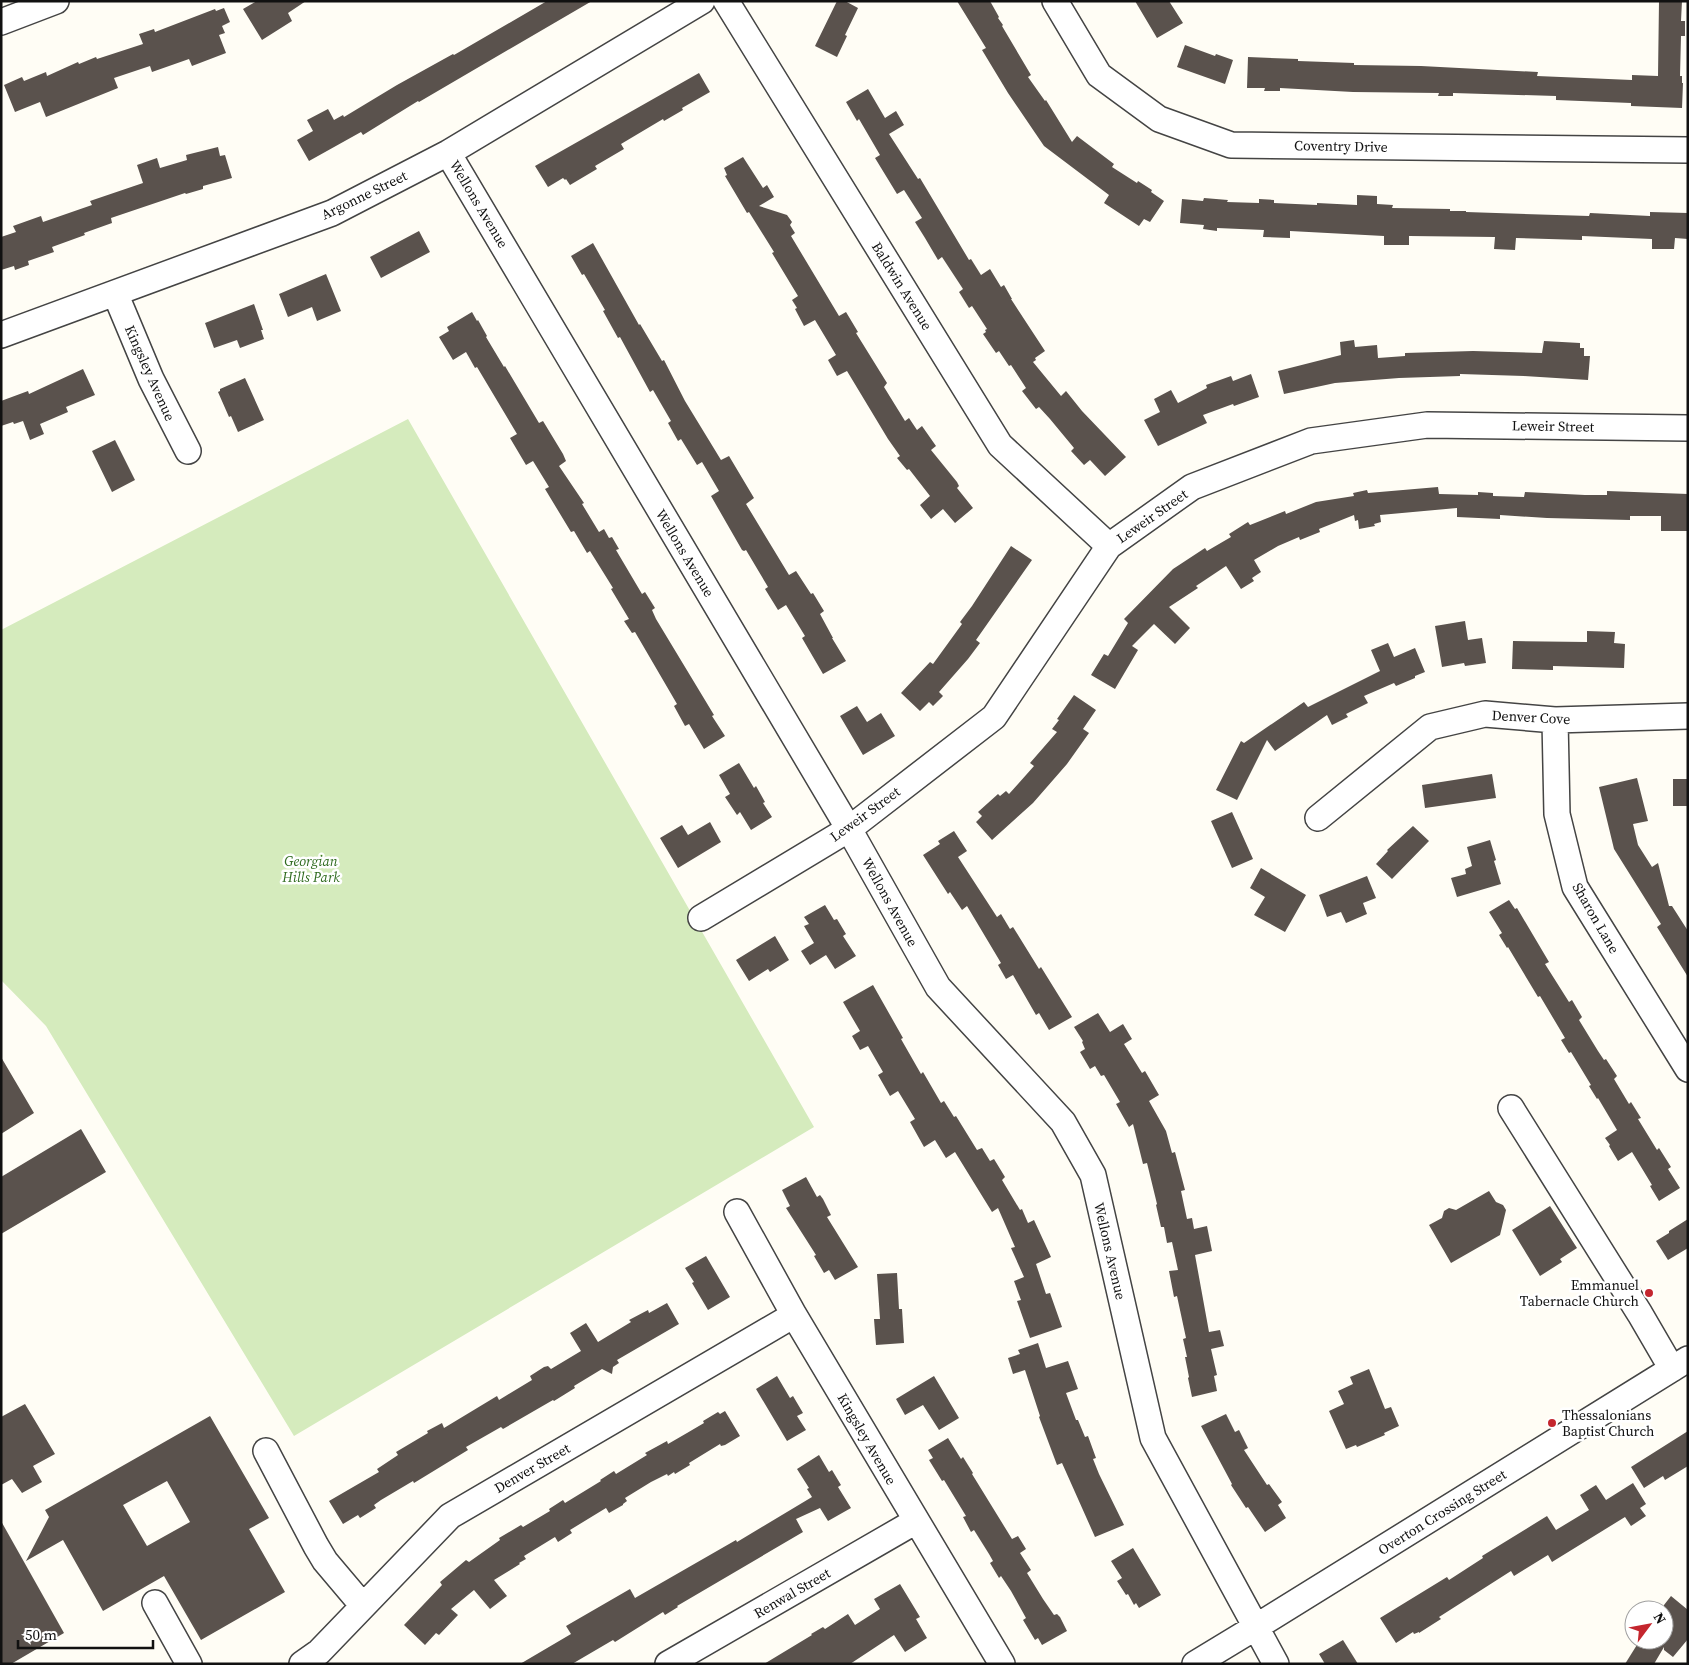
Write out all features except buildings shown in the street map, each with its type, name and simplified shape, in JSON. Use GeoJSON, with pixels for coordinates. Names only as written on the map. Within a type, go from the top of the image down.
{"type":"FeatureCollection","features":[{"type":"Feature","properties":{"kind":"street"},"geometry":{"type":"LineString","coordinates":[[1,22],[56,1]]}},
{"type":"Feature","properties":{"kind":"street","name":"Argonne Street"},"geometry":{"type":"LineString","coordinates":[[1,335],[332,212],[448,153],[702,1]]}},
{"type":"Feature","properties":{"kind":"street","name":"Baldwin Avenue"},"geometry":{"type":"LineString","coordinates":[[726,1],[1000,444],[1109,546]]}},
{"type":"Feature","properties":{"kind":"street","name":"Coventry Drive"},"geometry":{"type":"LineString","coordinates":[[1055,1],[1100,75],[1159,119],[1231,145],[1688,150]]}},
{"type":"Feature","properties":{"kind":"street","name":"Wellons Avenue"},"geometry":{"type":"LineString","coordinates":[[448,153],[849,828],[938,987],[1063,1122],[1093,1175],[1152,1438],[1276,1664]]}},
{"type":"Feature","properties":{"kind":"street","name":"Kingsley Avenue"},"geometry":{"type":"LineString","coordinates":[[115,293],[151,379],[188,451]]}},
{"type":"Feature","properties":{"kind":"street","name":"Leweir Street"},"geometry":{"type":"LineString","coordinates":[[701,918],[849,828],[994,717],[1109,546],[1192,487],[1311,441],[1427,425],[1688,428]]}},
{"type":"Feature","properties":{"kind":"street","name":"Denver Cove"},"geometry":{"type":"LineString","coordinates":[[1318,818],[1430,727],[1485,714],[1555,720],[1688,716]]}},
{"type":"Feature","properties":{"kind":"street","name":"Sharon Lane"},"geometry":{"type":"LineString","coordinates":[[1555,720],[1558,814],[1575,887],[1688,1069]]}},
{"type":"Feature","properties":{"kind":"street"},"geometry":{"type":"LineString","coordinates":[[1512,1108],[1640,1314],[1680,1364]]}},
{"type":"Feature","properties":{"kind":"street","name":"Kingsley Avenue"},"geometry":{"type":"LineString","coordinates":[[737,1212],[794,1315],[1002,1664]]}},
{"type":"Feature","properties":{"kind":"street","name":"Denver Street"},"geometry":{"type":"LineString","coordinates":[[302,1664],[319,1652],[450,1516],[794,1315]]}},
{"type":"Feature","properties":{"kind":"street","name":"Overton Crossing Street"},"geometry":{"type":"LineString","coordinates":[[1195,1664],[1680,1364]]}},
{"type":"Feature","properties":{"kind":"street"},"geometry":{"type":"LineString","coordinates":[[266,1451],[325,1561],[364,1606]]}},
{"type":"Feature","properties":{"kind":"street","name":"Renwal Street"},"geometry":{"type":"LineString","coordinates":[[668,1664],[916,1521]]}},
{"type":"Feature","properties":{"kind":"street"},"geometry":{"type":"LineString","coordinates":[[155,1603],[189,1664]]}},
{"type":"Feature","properties":{"kind":"green space","name":"Georgian Hills Park"},"geometry":{"type":"Polygon","coordinates":[[[408,419],[814,1127],[294,1436],[46,1026],[1,980],[1,630],[408,419]]]}},
{"type":"Feature","properties":{"kind":"place","name":"Emmanuel Tabernacle Church"},"geometry":{"type":"Point","coordinates":[1649,1293]}},
{"type":"Feature","properties":{"kind":"place","name":"Thessalonians Baptist Church"},"geometry":{"type":"Point","coordinates":[1552,1423]}}]}
